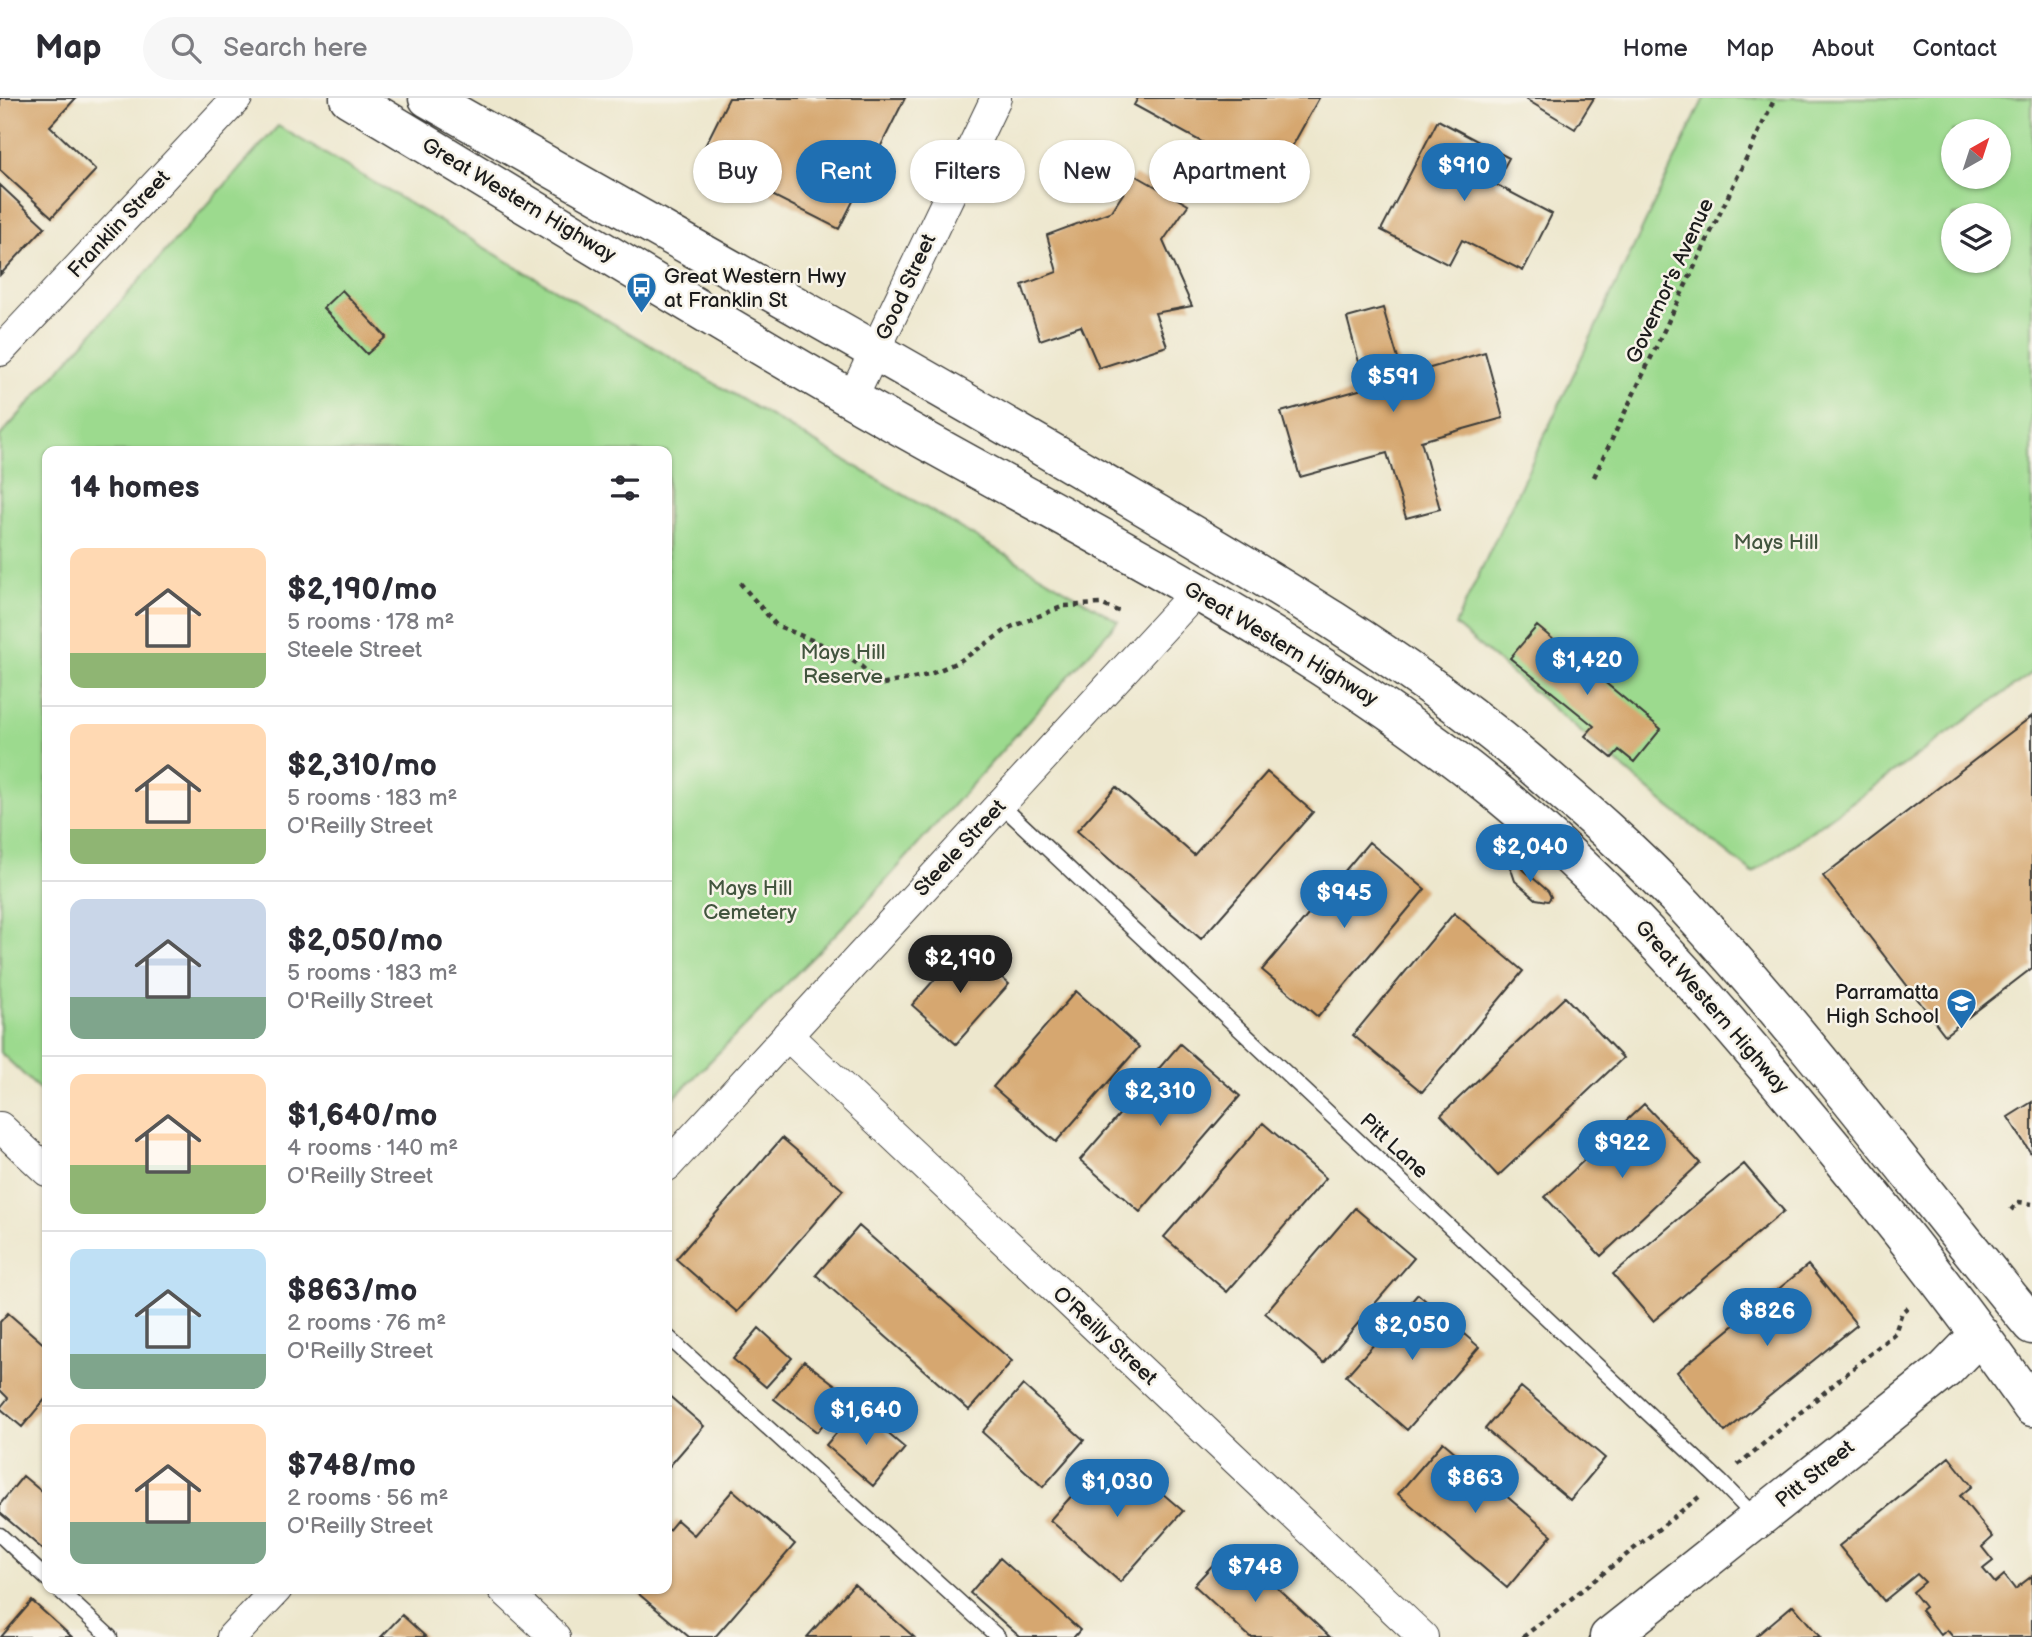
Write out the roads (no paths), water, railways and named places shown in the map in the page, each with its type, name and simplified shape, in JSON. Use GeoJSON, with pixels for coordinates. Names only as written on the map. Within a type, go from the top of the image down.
{"type":"FeatureCollection","features":[{"type":"Feature","properties":{"kind":"main road","name":"Great Western Highway"},"geometry":{"type":"LineString","coordinates":[[349,98],[852,399],[1292,648],[1393,713],[1502,796],[1599,881],[1719,1011],[1837,1151],[1980,1334],[2032,1407]]}},
{"type":"Feature","properties":{"kind":"main road","name":"Great Western Highway"},"geometry":{"type":"LineString","coordinates":[[428,98],[1052,452],[1225,554],[1435,691],[1523,758],[1619,843],[1683,905],[1841,1084],[2023,1314]]}},
{"type":"Feature","properties":{"kind":"main road","name":"Pitt Street"},"geometry":{"type":"LineString","coordinates":[[1609,1637],[1945,1369],[1980,1334],[2023,1314]]}},
{"type":"Feature","properties":{"kind":"street","name":"Franklin Street"},"geometry":{"type":"LineString","coordinates":[[0,351],[237,98]]}},
{"type":"Feature","properties":{"kind":"street","name":"Good Street"},"geometry":{"type":"LineString","coordinates":[[852,399],[996,98]]}},
{"type":"Feature","properties":{"kind":"street","name":"Steele Street"},"geometry":{"type":"LineString","coordinates":[[672,1161],[1196,592]]}},
{"type":"Feature","properties":{"kind":"street","name":"O'Reilly Street"},"geometry":{"type":"LineString","coordinates":[[787,1035],[1423,1637]]}},
{"type":"Feature","properties":{"kind":"street"},"geometry":{"type":"LineString","coordinates":[[0,1127],[42,1166]]}},
{"type":"Feature","properties":{"kind":"street"},"geometry":{"type":"LineString","coordinates":[[232,1637],[271,1594]]}},
{"type":"Feature","properties":{"kind":"street"},"geometry":{"type":"LineString","coordinates":[[508,1594],[555,1637]]}},
{"type":"Feature","properties":{"kind":"lane","name":"Pitt Lane"},"geometry":{"type":"LineString","coordinates":[[1000,804],[1720,1481],[1758,1520]]}},
{"type":"Feature","properties":{"kind":"lane"},"geometry":{"type":"LineString","coordinates":[[672,1341],[998,1637]]}},
{"type":"Feature","properties":{"kind":"lane"},"geometry":{"type":"LineString","coordinates":[[0,1535],[42,1574]]}},
{"type":"Feature","properties":{"kind":"lane"},"geometry":{"type":"LineString","coordinates":[[63,1594],[110,1637]]}},
{"type":"Feature","properties":{"kind":"place","name":"Great Western Hwy at Franklin St"},"geometry":{"type":"Point","coordinates":[641,315]}},
{"type":"Feature","properties":{"kind":"place","name":"Parramatta High School"},"geometry":{"type":"Point","coordinates":[1962,1031]}},
{"type":"Feature","properties":{"kind":"park label","name":"Mays Hill"},"geometry":{"type":"Point","coordinates":[1776,542]}},
{"type":"Feature","properties":{"kind":"park label","name":"Mays Hill Reserve"},"geometry":{"type":"Point","coordinates":[843,664]}},
{"type":"Feature","properties":{"kind":"park label","name":"Mays Hill Cemetery"},"geometry":{"type":"Point","coordinates":[750,900]}}]}
